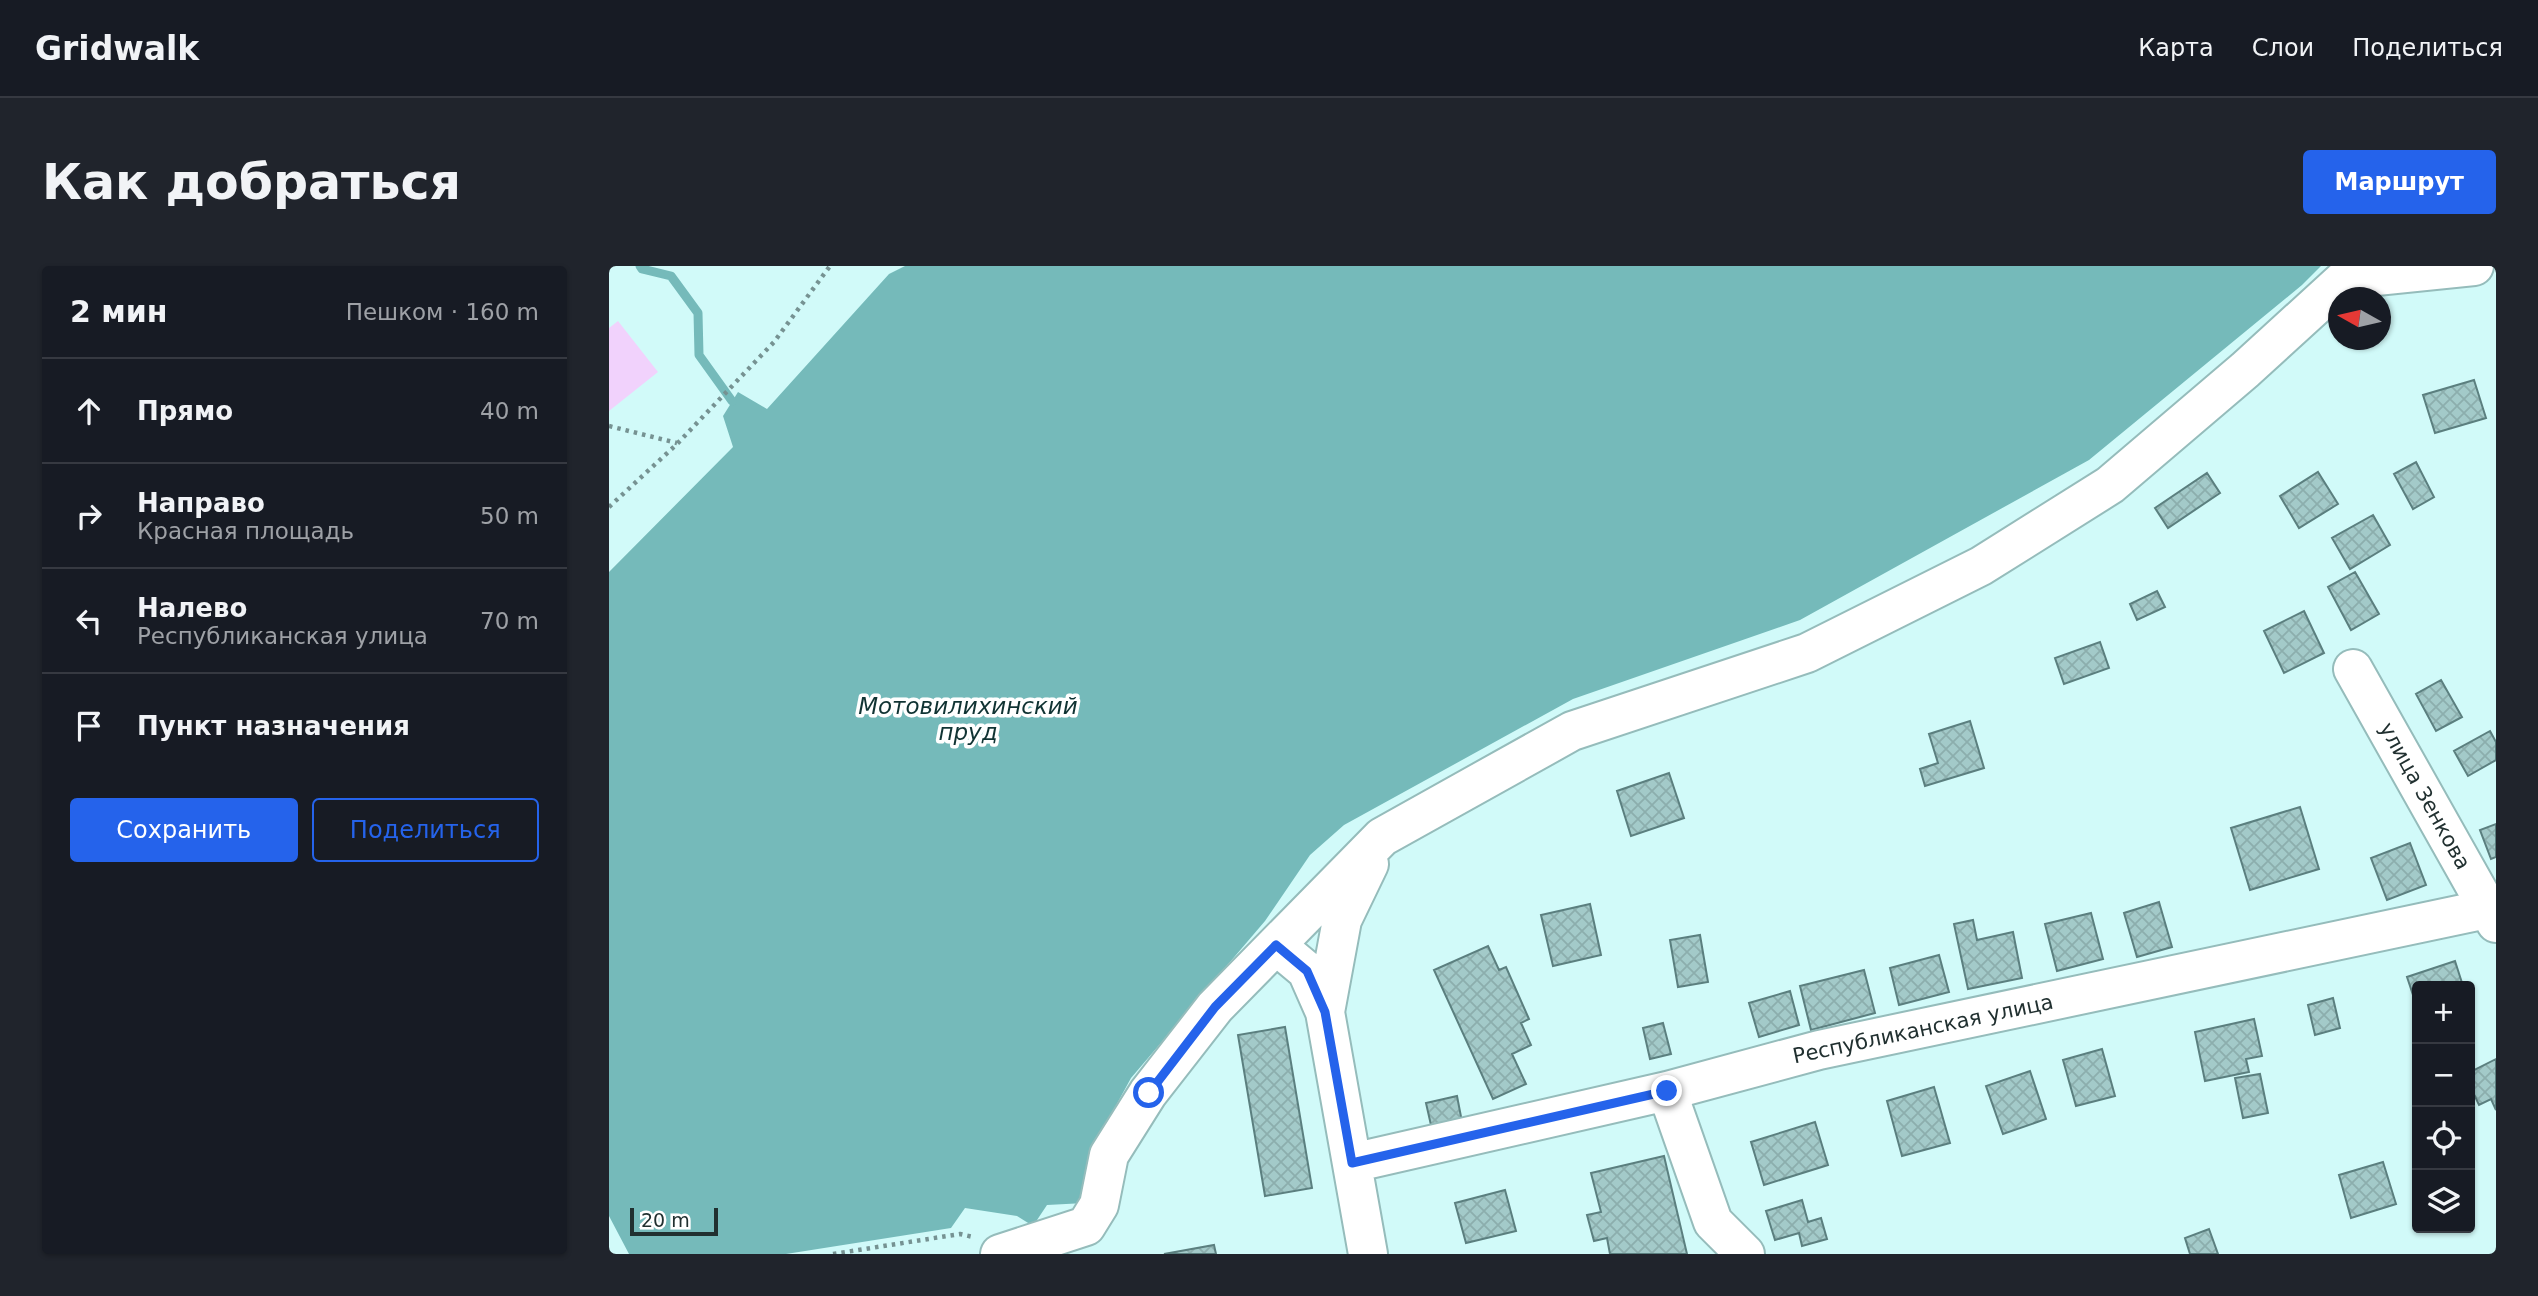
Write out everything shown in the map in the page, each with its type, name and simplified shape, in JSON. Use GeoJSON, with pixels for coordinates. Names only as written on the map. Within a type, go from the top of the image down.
{"type":"FeatureCollection","features":[{"type":"Feature","properties":{"kind":"street"},"geometry":{"type":"LineString","coordinates":[[987,1246],[1086,1226],[1099,1205],[1109,1155],[1149,1093],[1215,1007],[1382,836],[1572,732],[1807,653],[1981,566],[2110,485],[2245,370],[2353,272],[2474,266]]}},
{"type":"Feature","properties":{"kind":"street","name":"улица Зенкова"},"geometry":{"type":"LineString","coordinates":[[2353,669],[2494,913]]}},
{"type":"Feature","properties":{"kind":"street"},"geometry":{"type":"LineString","coordinates":[[1325,1012],[1342,920],[1382,836]]}},
{"type":"Feature","properties":{"kind":"street","name":"Республиканская улица"},"geometry":{"type":"LineString","coordinates":[[1352,1163],[1667,1091],[1819,1050],[2494,913]]}},
{"type":"Feature","properties":{"kind":"street"},"geometry":{"type":"LineString","coordinates":[[1276,945],[1307,971],[1325,1012],[1368,1254]]}},
{"type":"Feature","properties":{"kind":"street"},"geometry":{"type":"LineString","coordinates":[[1667,1091],[1713,1222],[1745,1254]]}},
{"type":"Feature","properties":{"kind":"path"},"geometry":{"type":"LineString","coordinates":[[609,508],[677,444],[774,342],[830,266]]}},
{"type":"Feature","properties":{"kind":"path"},"geometry":{"type":"LineString","coordinates":[[609,426],[677,444]]}},
{"type":"Feature","properties":{"kind":"path"},"geometry":{"type":"LineString","coordinates":[[833,1254],[960,1234],[987,1246]]}},
{"type":"Feature","properties":{"kind":"shaded area"},"geometry":{"type":"Polygon","coordinates":[[[618,321],[658,372],[609,411],[609,328],[618,321]]]}},
{"type":"Feature","properties":{"kind":"water","name":"Мотовилихинский пруд"},"geometry":{"type":"Polygon","coordinates":[[[905,266],[2321,266],[2302,285],[2089,460],[1800,620],[1573,699],[1344,825],[1310,855],[1265,921],[1131,1078],[1100,1135],[1085,1203],[1047,1205],[1033,1226],[1017,1216],[965,1208],[951,1228],[786,1254],[629,1254],[609,1216],[609,572],[733,447],[723,416],[738,392],[767,409],[889,274],[905,266]]]}},
{"type":"Feature","properties":{"kind":"building"},"geometry":{"type":"Polygon","coordinates":[[[2474,380],[2486,418],[2435,433],[2423,395],[2474,380]]]}},
{"type":"Feature","properties":{"kind":"building"},"geometry":{"type":"Polygon","coordinates":[[[2416,462],[2434,497],[2413,509],[2394,474],[2416,462]]]}},
{"type":"Feature","properties":{"kind":"building"},"geometry":{"type":"Polygon","coordinates":[[[2318,472],[2338,504],[2299,528],[2280,496],[2318,472]]]}},
{"type":"Feature","properties":{"kind":"building"},"geometry":{"type":"Polygon","coordinates":[[[2207,473],[2220,493],[2168,528],[2155,508],[2207,473]]]}},
{"type":"Feature","properties":{"kind":"building"},"geometry":{"type":"Polygon","coordinates":[[[2373,515],[2390,545],[2350,569],[2332,538],[2373,515]]]}},
{"type":"Feature","properties":{"kind":"building"},"geometry":{"type":"Polygon","coordinates":[[[2355,572],[2379,614],[2351,630],[2328,587],[2355,572]]]}},
{"type":"Feature","properties":{"kind":"building"},"geometry":{"type":"Polygon","coordinates":[[[2157,591],[2165,607],[2137,620],[2130,604],[2157,591]]]}},
{"type":"Feature","properties":{"kind":"building"},"geometry":{"type":"Polygon","coordinates":[[[2304,611],[2324,653],[2284,673],[2264,631],[2304,611]]]}},
{"type":"Feature","properties":{"kind":"building"},"geometry":{"type":"Polygon","coordinates":[[[2100,642],[2109,668],[2064,684],[2055,658],[2100,642]]]}},
{"type":"Feature","properties":{"kind":"building"},"geometry":{"type":"Polygon","coordinates":[[[2441,680],[2462,717],[2436,731],[2416,694],[2441,680]]]}},
{"type":"Feature","properties":{"kind":"building"},"geometry":{"type":"Polygon","coordinates":[[[1970,721],[1984,768],[1925,786],[1920,769],[1938,763],[1929,734],[1970,721]]]}},
{"type":"Feature","properties":{"kind":"building"},"geometry":{"type":"Polygon","coordinates":[[[2490,731],[2496,742],[2496,760],[2468,776],[2454,751],[2490,731]]]}},
{"type":"Feature","properties":{"kind":"building"},"geometry":{"type":"Polygon","coordinates":[[[1669,773],[1684,818],[1631,836],[1617,791],[1669,773]]]}},
{"type":"Feature","properties":{"kind":"building"},"geometry":{"type":"Polygon","coordinates":[[[2300,807],[2319,869],[2250,890],[2231,828],[2300,807]]]}},
{"type":"Feature","properties":{"kind":"building"},"geometry":{"type":"Polygon","coordinates":[[[2496,824],[2496,857],[2491,859],[2480,830],[2496,824]]]}},
{"type":"Feature","properties":{"kind":"building"},"geometry":{"type":"Polygon","coordinates":[[[2410,843],[2426,885],[2387,900],[2371,858],[2410,843]]]}},
{"type":"Feature","properties":{"kind":"building"},"geometry":{"type":"Polygon","coordinates":[[[2159,902],[2172,947],[2137,957],[2124,913],[2159,902]]]}},
{"type":"Feature","properties":{"kind":"building"},"geometry":{"type":"Polygon","coordinates":[[[1590,904],[1601,955],[1553,966],[1541,915],[1590,904]]]}},
{"type":"Feature","properties":{"kind":"building"},"geometry":{"type":"Polygon","coordinates":[[[2091,913],[2103,959],[2057,971],[2045,924],[2091,913]]]}},
{"type":"Feature","properties":{"kind":"building"},"geometry":{"type":"Polygon","coordinates":[[[1973,920],[1977,940],[2013,932],[2022,978],[1968,989],[1954,924],[1973,920]]]}},
{"type":"Feature","properties":{"kind":"building"},"geometry":{"type":"Polygon","coordinates":[[[1700,935],[1708,982],[1678,987],[1670,940],[1700,935]]]}},
{"type":"Feature","properties":{"kind":"building"},"geometry":{"type":"Polygon","coordinates":[[[1488,946],[1499,970],[1506,967],[1529,1019],[1521,1023],[1531,1045],[1512,1054],[1526,1084],[1493,1099],[1434,970],[1488,946]]]}},
{"type":"Feature","properties":{"kind":"building"},"geometry":{"type":"Polygon","coordinates":[[[1939,955],[1949,992],[1899,1005],[1890,968],[1939,955]]]}},
{"type":"Feature","properties":{"kind":"building"},"geometry":{"type":"Polygon","coordinates":[[[2455,961],[2461,981],[2412,981],[2412,992],[2407,977],[2455,961]]]}},
{"type":"Feature","properties":{"kind":"building"},"geometry":{"type":"Polygon","coordinates":[[[1864,970],[1875,1013],[1811,1030],[1800,986],[1864,970]]]}},
{"type":"Feature","properties":{"kind":"building"},"geometry":{"type":"Polygon","coordinates":[[[1790,991],[1799,1025],[1759,1037],[1749,1003],[1790,991]]]}},
{"type":"Feature","properties":{"kind":"building"},"geometry":{"type":"Polygon","coordinates":[[[2333,998],[2340,1028],[2315,1035],[2308,1005],[2333,998]]]}},
{"type":"Feature","properties":{"kind":"building"},"geometry":{"type":"Polygon","coordinates":[[[2254,1019],[2262,1056],[2246,1059],[2249,1072],[2205,1081],[2195,1032],[2254,1019]]]}},
{"type":"Feature","properties":{"kind":"building"},"geometry":{"type":"Polygon","coordinates":[[[1663,1023],[1671,1054],[1650,1059],[1643,1028],[1663,1023]]]}},
{"type":"Feature","properties":{"kind":"building"},"geometry":{"type":"Polygon","coordinates":[[[1285,1027],[1312,1188],[1265,1196],[1238,1035],[1285,1027]]]}},
{"type":"Feature","properties":{"kind":"building"},"geometry":{"type":"Polygon","coordinates":[[[2102,1049],[2115,1096],[2076,1106],[2063,1060],[2102,1049]]]}},
{"type":"Feature","properties":{"kind":"building"},"geometry":{"type":"Polygon","coordinates":[[[2496,1059],[2496,1110],[2491,1099],[2479,1105],[2475,1097],[2475,1070],[2496,1059]]]}},
{"type":"Feature","properties":{"kind":"building"},"geometry":{"type":"Polygon","coordinates":[[[2030,1071],[2046,1119],[2003,1134],[1986,1086],[2030,1071]]]}},
{"type":"Feature","properties":{"kind":"building"},"geometry":{"type":"Polygon","coordinates":[[[2260,1074],[2268,1113],[2243,1118],[2235,1078],[2260,1074]]]}},
{"type":"Feature","properties":{"kind":"building"},"geometry":{"type":"Polygon","coordinates":[[[1934,1087],[1950,1143],[1902,1156],[1887,1101],[1934,1087]]]}},
{"type":"Feature","properties":{"kind":"building"},"geometry":{"type":"Polygon","coordinates":[[[1457,1096],[1463,1127],[1433,1134],[1426,1103],[1457,1096]]]}},
{"type":"Feature","properties":{"kind":"building"},"geometry":{"type":"Polygon","coordinates":[[[1815,1122],[1828,1165],[1764,1185],[1751,1142],[1815,1122]]]}},
{"type":"Feature","properties":{"kind":"building"},"geometry":{"type":"Polygon","coordinates":[[[1664,1156],[1687,1254],[1610,1254],[1607,1238],[1594,1241],[1587,1215],[1601,1212],[1591,1173],[1664,1156]]]}},
{"type":"Feature","properties":{"kind":"building"},"geometry":{"type":"Polygon","coordinates":[[[2383,1162],[2396,1204],[2351,1218],[2339,1175],[2383,1162]]]}},
{"type":"Feature","properties":{"kind":"building"},"geometry":{"type":"Polygon","coordinates":[[[1505,1190],[1516,1231],[1466,1243],[1455,1203],[1505,1190]]]}},
{"type":"Feature","properties":{"kind":"building"},"geometry":{"type":"Polygon","coordinates":[[[1802,1200],[1808,1222],[1821,1218],[1827,1239],[1802,1246],[1799,1233],[1775,1240],[1766,1211],[1802,1200]]]}},
{"type":"Feature","properties":{"kind":"building"},"geometry":{"type":"Polygon","coordinates":[[[2209,1229],[2218,1254],[2190,1254],[2185,1238],[2209,1229]]]}},
{"type":"Feature","properties":{"kind":"building"},"geometry":{"type":"Polygon","coordinates":[[[1214,1245],[1216,1254],[1164,1254],[1214,1245]]]}},
{"type":"Feature","properties":{"kind":"waterway"},"geometry":{"type":"LineString","coordinates":[[640,266],[642,269],[671,276],[698,313],[699,355],[732,401]]}},
{"type":"Feature","properties":{"kind":"route"},"geometry":{"type":"LineString","coordinates":[[1149,1093],[1215,1007],[1276,945],[1307,971],[1325,1012],[1352,1163],[1667,1091]]}}]}
